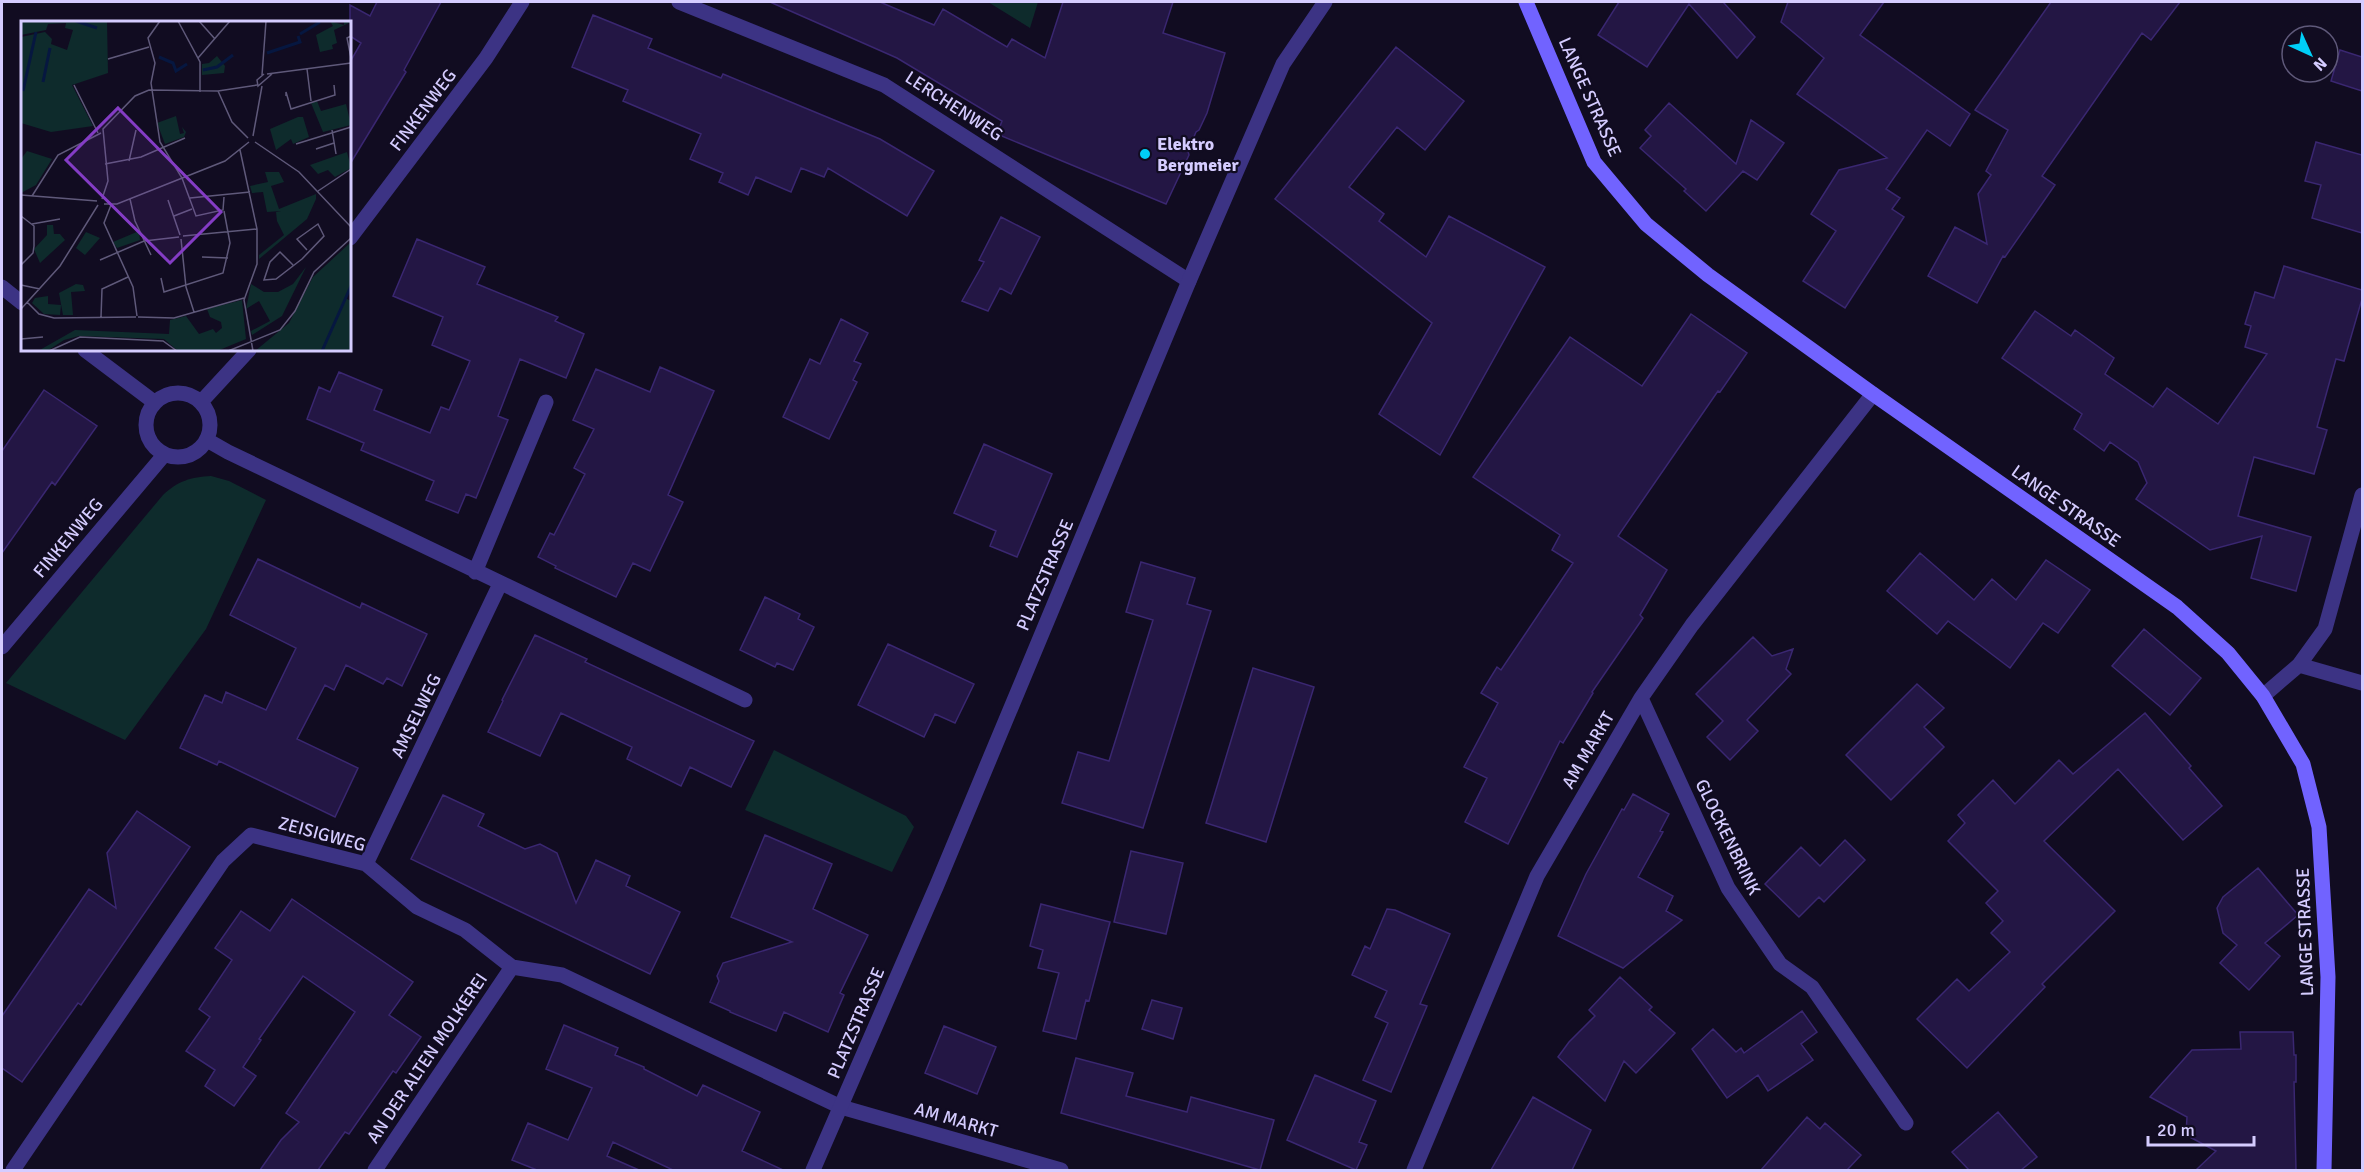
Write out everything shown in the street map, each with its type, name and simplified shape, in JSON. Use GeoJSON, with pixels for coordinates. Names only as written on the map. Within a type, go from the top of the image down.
{"type":"FeatureCollection","features":[{"type":"Feature","properties":{"kind":"main road","name":"LANGE STRASSE"},"geometry":{"type":"LineString","coordinates":[[1526,2],[1594,162],[1646,224],[1707,275],[2177,608],[2228,653],[2263,696],[2303,764],[2319,827],[2328,977],[2324,1170]]}},
{"type":"Feature","properties":{"kind":"street","name":"FINKENWEG"},"geometry":{"type":"LineString","coordinates":[[351,237],[486,58],[522,2]]}},
{"type":"Feature","properties":{"kind":"street","name":"LERCHENWEG"},"geometry":{"type":"LineString","coordinates":[[679,2],[884,84],[1189,281]]}},
{"type":"Feature","properties":{"kind":"street","name":"PLATZSTRASSE"},"geometry":{"type":"LineString","coordinates":[[813,1170],[937,885],[1189,281],[1283,64],[1325,2]]}},
{"type":"Feature","properties":{"kind":"street"},"geometry":{"type":"LineString","coordinates":[[2,287],[21,302]]}},
{"type":"Feature","properties":{"kind":"street"},"geometry":{"type":"LineString","coordinates":[[86,351],[154,402]]}},
{"type":"Feature","properties":{"kind":"street"},"geometry":{"type":"LineString","coordinates":[[201,402],[248,351]]}},
{"type":"Feature","properties":{"kind":"street"},"geometry":{"type":"LineString","coordinates":[[169,393],[186,393],[201,402],[210,419],[207,440],[197,451],[181,458],[164,455],[149,441],[147,431],[145,420],[154,402],[169,393]]}},
{"type":"Feature","properties":{"kind":"street","name":"AM MARKT"},"geometry":{"type":"LineString","coordinates":[[1414,1170],[1537,876],[1641,698],[1692,625],[1873,394]]}},
{"type":"Feature","properties":{"kind":"street"},"geometry":{"type":"LineString","coordinates":[[475,572],[546,402]]}},
{"type":"Feature","properties":{"kind":"street"},"geometry":{"type":"LineString","coordinates":[[207,440],[238,458],[745,700]]}},
{"type":"Feature","properties":{"kind":"street","name":"FINKENWEG"},"geometry":{"type":"LineString","coordinates":[[2,647],[164,455]]}},
{"type":"Feature","properties":{"kind":"street"},"geometry":{"type":"LineString","coordinates":[[2263,696],[2299,664],[2325,629],[2362,495]]}},
{"type":"Feature","properties":{"kind":"street","name":"AMSELWEG"},"geometry":{"type":"LineString","coordinates":[[366,864],[500,584]]}},
{"type":"Feature","properties":{"kind":"street"},"geometry":{"type":"LineString","coordinates":[[2299,664],[2362,683]]}},
{"type":"Feature","properties":{"kind":"street","name":"GLOCKENBRINK"},"geometry":{"type":"LineString","coordinates":[[1641,698],[1728,888],[1780,964],[1812,987],[1906,1123]]}},
{"type":"Feature","properties":{"kind":"street","name":"ZEISIGWEG"},"geometry":{"type":"LineString","coordinates":[[13,1170],[223,861],[251,835],[366,864],[417,907],[465,930],[512,967],[562,975],[841,1107]]}},
{"type":"Feature","properties":{"kind":"street","name":"AN DER ALTEN MOLKEREI"},"geometry":{"type":"LineString","coordinates":[[375,1170],[512,967]]}},
{"type":"Feature","properties":{"kind":"street","name":"AM MARKT"},"geometry":{"type":"LineString","coordinates":[[841,1107],[1061,1170]]}},
{"type":"Feature","properties":{"kind":"green space"},"geometry":{"type":"Polygon","coordinates":[[[988,2],[1038,2],[1030,28],[988,2]]]}},
{"type":"Feature","properties":{"kind":"green space"},"geometry":{"type":"Polygon","coordinates":[[[211,476],[229,481],[266,500],[206,629],[125,740],[6,683],[163,495],[185,481],[211,476]]]}},
{"type":"Feature","properties":{"kind":"green space"},"geometry":{"type":"Polygon","coordinates":[[[774,750],[906,816],[914,827],[892,872],[745,810],[774,750]]]}},
{"type":"Feature","properties":{"kind":"building"},"geometry":{"type":"Polygon","coordinates":[[[377,2],[441,2],[404,70],[406,72],[351,162],[351,60],[361,43],[351,37],[350,5],[370,16],[377,2]]]}},
{"type":"Feature","properties":{"kind":"building"},"geometry":{"type":"Polygon","coordinates":[[[770,2],[880,2],[934,25],[943,9],[1007,47],[1012,39],[1045,58],[1063,2],[1173,2],[1163,33],[1225,53],[1207,113],[1196,132],[1188,151],[1189,155],[1166,204],[997,134],[1002,121],[897,58],[770,2]]]}},
{"type":"Feature","properties":{"kind":"building"},"geometry":{"type":"Polygon","coordinates":[[[1619,2],[1723,2],[1755,37],[1737,58],[1689,4],[1647,67],[1598,35],[1619,2]]]}},
{"type":"Feature","properties":{"kind":"building"},"geometry":{"type":"Polygon","coordinates":[[[1788,2],[1884,2],[1860,35],[1970,114],[1950,146],[1927,130],[1886,189],[1900,198],[1892,209],[1904,217],[1845,308],[1803,281],[1836,231],[1811,214],[1839,170],[1887,158],[1797,94],[1824,58],[1781,22],[1788,2]]]}},
{"type":"Feature","properties":{"kind":"building"},"geometry":{"type":"Polygon","coordinates":[[[2051,2],[2180,2],[2151,40],[2142,33],[2042,176],[2055,185],[2005,257],[2003,256],[1977,303],[1928,276],[1955,227],[1987,244],[1978,194],[1991,175],[1986,171],[2008,130],[1975,110],[2051,2]]]}},
{"type":"Feature","properties":{"kind":"building"},"geometry":{"type":"Polygon","coordinates":[[[593,15],[652,39],[648,48],[721,78],[723,74],[880,139],[934,171],[907,216],[828,168],[824,177],[801,168],[791,192],[756,177],[748,195],[719,182],[723,173],[690,159],[701,134],[623,101],[628,90],[572,67],[593,15]]]}},
{"type":"Feature","properties":{"kind":"building"},"geometry":{"type":"Polygon","coordinates":[[[1396,47],[1464,101],[1425,150],[1397,127],[1349,187],[1384,214],[1379,221],[1426,257],[1449,216],[1545,267],[1440,455],[1379,414],[1432,323],[1275,199],[1396,47]]]}},
{"type":"Feature","properties":{"kind":"building"},"geometry":{"type":"Polygon","coordinates":[[[2340,50],[2362,57],[2362,91],[2340,84],[2340,50]]]}},
{"type":"Feature","properties":{"kind":"building"},"geometry":{"type":"Polygon","coordinates":[[[1669,103],[1736,164],[1751,120],[1784,143],[1757,180],[1743,171],[1706,211],[1684,191],[1686,189],[1640,148],[1651,136],[1645,130],[1669,103]]]}},
{"type":"Feature","properties":{"kind":"building"},"geometry":{"type":"Polygon","coordinates":[[[2316,142],[2362,155],[2362,233],[2312,218],[2321,185],[2305,181],[2316,142]]]}},
{"type":"Feature","properties":{"kind":"building"},"geometry":{"type":"Polygon","coordinates":[[[1001,217],[1040,237],[1011,294],[1000,288],[988,311],[962,301],[984,262],[979,260],[1001,217]]]}},
{"type":"Feature","properties":{"kind":"building"},"geometry":{"type":"Polygon","coordinates":[[[417,239],[485,267],[477,284],[558,317],[555,321],[584,334],[566,378],[520,359],[498,416],[508,420],[476,498],[466,494],[458,513],[426,500],[434,481],[361,450],[364,443],[307,419],[319,387],[330,392],[339,372],[382,390],[374,410],[430,433],[441,407],[449,410],[470,361],[432,345],[443,317],[393,296],[417,239]]]}},
{"type":"Feature","properties":{"kind":"building"},"geometry":{"type":"Polygon","coordinates":[[[2284,266],[2362,290],[2362,299],[2344,361],[2336,359],[2317,427],[2327,430],[2314,474],[2254,457],[2238,516],[2311,537],[2296,591],[2251,578],[2262,536],[2210,550],[2136,499],[2147,483],[2138,462],[2110,442],[2104,451],[2074,429],[2082,414],[2002,358],[2035,311],[2071,336],[2075,330],[2114,358],[2105,374],[2153,407],[2167,388],[2218,424],[2267,354],[2245,347],[2251,326],[2245,324],[2255,292],[2274,298],[2284,266]]]}},
{"type":"Feature","properties":{"kind":"building"},"geometry":{"type":"Polygon","coordinates":[[[1691,314],[1747,353],[1720,392],[1718,391],[1618,536],[1667,570],[1640,615],[1643,618],[1592,692],[1563,743],[1560,741],[1508,844],[1465,822],[1487,778],[1464,767],[1498,703],[1481,693],[1497,667],[1501,670],[1573,563],[1552,550],[1560,535],[1473,477],[1570,337],[1642,386],[1691,314]]]}},
{"type":"Feature","properties":{"kind":"building"},"geometry":{"type":"Polygon","coordinates":[[[841,319],[868,333],[854,361],[861,364],[853,380],[857,382],[829,439],[783,417],[810,359],[820,364],[841,319]]]}},
{"type":"Feature","properties":{"kind":"building"},"geometry":{"type":"Polygon","coordinates":[[[660,367],[714,391],[668,495],[683,502],[650,571],[633,563],[616,597],[555,568],[556,566],[538,557],[550,533],[554,535],[585,474],[574,468],[594,429],[573,420],[596,369],[650,392],[660,367]]]}},
{"type":"Feature","properties":{"kind":"building"},"geometry":{"type":"Polygon","coordinates":[[[44,390],[97,426],[55,485],[52,482],[2,553],[2,451],[44,390]]]}},
{"type":"Feature","properties":{"kind":"building"},"geometry":{"type":"Polygon","coordinates":[[[984,444],[1052,474],[1017,557],[990,546],[996,531],[954,513],[984,444]]]}},
{"type":"Feature","properties":{"kind":"building"},"geometry":{"type":"Polygon","coordinates":[[[1920,553],[1974,600],[1992,579],[2016,600],[2046,560],[2090,590],[2058,633],[2043,623],[2010,668],[1948,621],[1937,634],[1887,591],[1920,553]]]}},
{"type":"Feature","properties":{"kind":"building"},"geometry":{"type":"Polygon","coordinates":[[[258,559],[360,608],[362,603],[427,634],[402,686],[387,678],[383,684],[346,665],[334,690],[325,685],[297,739],[358,768],[335,817],[219,761],[217,765],[180,748],[205,695],[222,703],[226,692],[266,710],[296,648],[230,615],[258,559]]]}},
{"type":"Feature","properties":{"kind":"building"},"geometry":{"type":"Polygon","coordinates":[[[1141,562],[1195,578],[1187,604],[1211,611],[1143,828],[1062,803],[1078,752],[1109,761],[1153,620],[1126,612],[1141,562]]]}},
{"type":"Feature","properties":{"kind":"building"},"geometry":{"type":"Polygon","coordinates":[[[765,597],[800,614],[798,619],[814,627],[793,670],[777,663],[775,667],[740,650],[765,597]]]}},
{"type":"Feature","properties":{"kind":"building"},"geometry":{"type":"Polygon","coordinates":[[[2144,629],[2201,678],[2170,715],[2112,666],[2144,629]]]}},
{"type":"Feature","properties":{"kind":"building"},"geometry":{"type":"Polygon","coordinates":[[[535,635],[587,659],[585,662],[754,741],[731,787],[690,767],[681,786],[627,759],[632,747],[561,713],[540,756],[488,732],[535,635]]]}},
{"type":"Feature","properties":{"kind":"building"},"geometry":{"type":"Polygon","coordinates":[[[1753,637],[1772,656],[1793,649],[1786,669],[1791,674],[1747,720],[1758,731],[1730,760],[1707,737],[1723,721],[1696,694],[1753,637]]]}},
{"type":"Feature","properties":{"kind":"building"},"geometry":{"type":"Polygon","coordinates":[[[888,644],[974,684],[955,723],[935,714],[924,737],[858,705],[888,644]]]}},
{"type":"Feature","properties":{"kind":"building"},"geometry":{"type":"Polygon","coordinates":[[[1253,668],[1314,687],[1266,842],[1206,823],[1253,668]]]}},
{"type":"Feature","properties":{"kind":"building"},"geometry":{"type":"Polygon","coordinates":[[[1917,684],[1944,708],[1924,727],[1944,747],[1891,800],[1846,755],[1917,684]]]}},
{"type":"Feature","properties":{"kind":"building"},"geometry":{"type":"Polygon","coordinates":[[[2145,713],[2222,806],[2183,840],[2118,769],[2044,841],[2115,911],[2042,984],[2045,987],[1967,1068],[1917,1019],[1957,979],[1969,991],[2010,952],[1991,933],[2003,921],[1986,903],[1998,891],[1948,841],[1965,823],[1958,815],[1993,780],[2015,804],[2059,760],[2073,774],[2145,713]]]}},
{"type":"Feature","properties":{"kind":"building"},"geometry":{"type":"Polygon","coordinates":[[[1633,794],[1669,814],[1660,831],[1663,832],[1638,877],[1673,896],[1666,911],[1682,920],[1623,968],[1558,936],[1586,874],[1622,809],[1624,810],[1633,794]]]}},
{"type":"Feature","properties":{"kind":"building"},"geometry":{"type":"Polygon","coordinates":[[[443,795],[484,814],[478,826],[525,849],[540,844],[557,853],[576,903],[596,860],[630,876],[626,886],[680,912],[650,974],[411,859],[443,795]]]}},
{"type":"Feature","properties":{"kind":"building"},"geometry":{"type":"Polygon","coordinates":[[[137,811],[190,847],[81,1005],[78,1003],[22,1082],[2,1068],[2,1016],[89,889],[116,908],[107,853],[137,811]]]}},
{"type":"Feature","properties":{"kind":"building"},"geometry":{"type":"Polygon","coordinates":[[[765,835],[832,864],[813,909],[868,935],[840,993],[844,995],[828,1032],[784,1012],[776,1031],[710,1002],[719,981],[717,976],[723,963],[792,942],[731,917],[765,835]]]}},
{"type":"Feature","properties":{"kind":"building"},"geometry":{"type":"Polygon","coordinates":[[[1845,840],[1865,860],[1824,902],[1819,897],[1799,917],[1765,884],[1801,847],[1820,866],[1845,840]]]}},
{"type":"Feature","properties":{"kind":"building"},"geometry":{"type":"Polygon","coordinates":[[[1131,851],[1183,863],[1166,934],[1114,922],[1131,851]]]}},
{"type":"Feature","properties":{"kind":"building"},"geometry":{"type":"Polygon","coordinates":[[[2258,868],[2298,915],[2265,943],[2280,956],[2249,990],[2220,963],[2237,945],[2223,933],[2217,908],[2223,897],[2258,868]]]}},
{"type":"Feature","properties":{"kind":"building"},"geometry":{"type":"Polygon","coordinates":[[[292,899],[413,982],[389,1015],[421,1037],[396,1073],[393,1071],[349,1134],[345,1132],[318,1170],[260,1170],[281,1140],[299,1122],[286,1113],[355,1012],[303,976],[259,1039],[261,1040],[243,1067],[256,1076],[234,1106],[205,1086],[215,1070],[186,1051],[210,1017],[199,1009],[232,960],[215,948],[241,911],[270,931],[292,899]]]}},
{"type":"Feature","properties":{"kind":"building"},"geometry":{"type":"Polygon","coordinates":[[[1041,904],[1110,922],[1089,1001],[1086,1000],[1076,1039],[1043,1031],[1059,973],[1038,968],[1043,950],[1030,946],[1041,904]]]}},
{"type":"Feature","properties":{"kind":"building"},"geometry":{"type":"Polygon","coordinates":[[[1387,909],[1395,910],[1450,934],[1420,1004],[1427,1006],[1391,1092],[1363,1080],[1388,1023],[1375,1017],[1387,991],[1352,975],[1365,946],[1370,949],[1387,909]]]}},
{"type":"Feature","properties":{"kind":"building"},"geometry":{"type":"Polygon","coordinates":[[[1620,977],[1652,1007],[1649,1010],[1675,1033],[1636,1073],[1624,1061],[1605,1101],[1558,1057],[1569,1042],[1595,1016],[1589,1010],[1620,977]]]}},
{"type":"Feature","properties":{"kind":"building"},"geometry":{"type":"Polygon","coordinates":[[[1152,1000],[1182,1008],[1173,1039],[1142,1029],[1152,1000]]]}},
{"type":"Feature","properties":{"kind":"building"},"geometry":{"type":"Polygon","coordinates":[[[1802,1011],[1817,1032],[1801,1044],[1813,1060],[1768,1091],[1758,1075],[1727,1098],[1692,1049],[1713,1029],[1736,1052],[1741,1048],[1744,1053],[1802,1011]]]}},
{"type":"Feature","properties":{"kind":"building"},"geometry":{"type":"Polygon","coordinates":[[[564,1025],[618,1048],[615,1055],[644,1067],[697,1096],[703,1085],[760,1112],[742,1151],[783,1170],[673,1170],[613,1142],[607,1156],[639,1170],[537,1170],[512,1160],[528,1123],[568,1140],[592,1088],[546,1069],[564,1025]]]}},
{"type":"Feature","properties":{"kind":"building"},"geometry":{"type":"Polygon","coordinates":[[[944,1026],[996,1047],[977,1094],[925,1073],[944,1026]]]}},
{"type":"Feature","properties":{"kind":"building"},"geometry":{"type":"Polygon","coordinates":[[[2240,1032],[2293,1032],[2294,1055],[2296,1055],[2296,1082],[2294,1082],[2296,1170],[2196,1170],[2216,1151],[2186,1135],[2187,1117],[2150,1097],[2192,1050],[2241,1049],[2240,1032]]]}},
{"type":"Feature","properties":{"kind":"building"},"geometry":{"type":"Polygon","coordinates":[[[1076,1058],[1133,1073],[1126,1096],[1187,1112],[1191,1097],[1274,1120],[1260,1170],[1061,1113],[1076,1058]]]}},
{"type":"Feature","properties":{"kind":"building"},"geometry":{"type":"Polygon","coordinates":[[[1315,1075],[1376,1101],[1359,1142],[1367,1145],[1356,1170],[1287,1140],[1315,1075]]]}},
{"type":"Feature","properties":{"kind":"building"},"geometry":{"type":"Polygon","coordinates":[[[1533,1097],[1591,1130],[1572,1170],[1491,1170],[1533,1097]]]}},
{"type":"Feature","properties":{"kind":"building"},"geometry":{"type":"Polygon","coordinates":[[[1998,1112],[2037,1157],[2021,1170],[1969,1170],[1952,1152],[1998,1112]]]}},
{"type":"Feature","properties":{"kind":"building"},"geometry":{"type":"Polygon","coordinates":[[[1807,1117],[1820,1129],[1825,1123],[1861,1155],[1847,1170],[1761,1170],[1807,1117]]]}},
{"type":"Feature","properties":{"kind":"place","name":"Elektro Bergmeier"},"geometry":{"type":"Point","coordinates":[1145,154]}}]}
